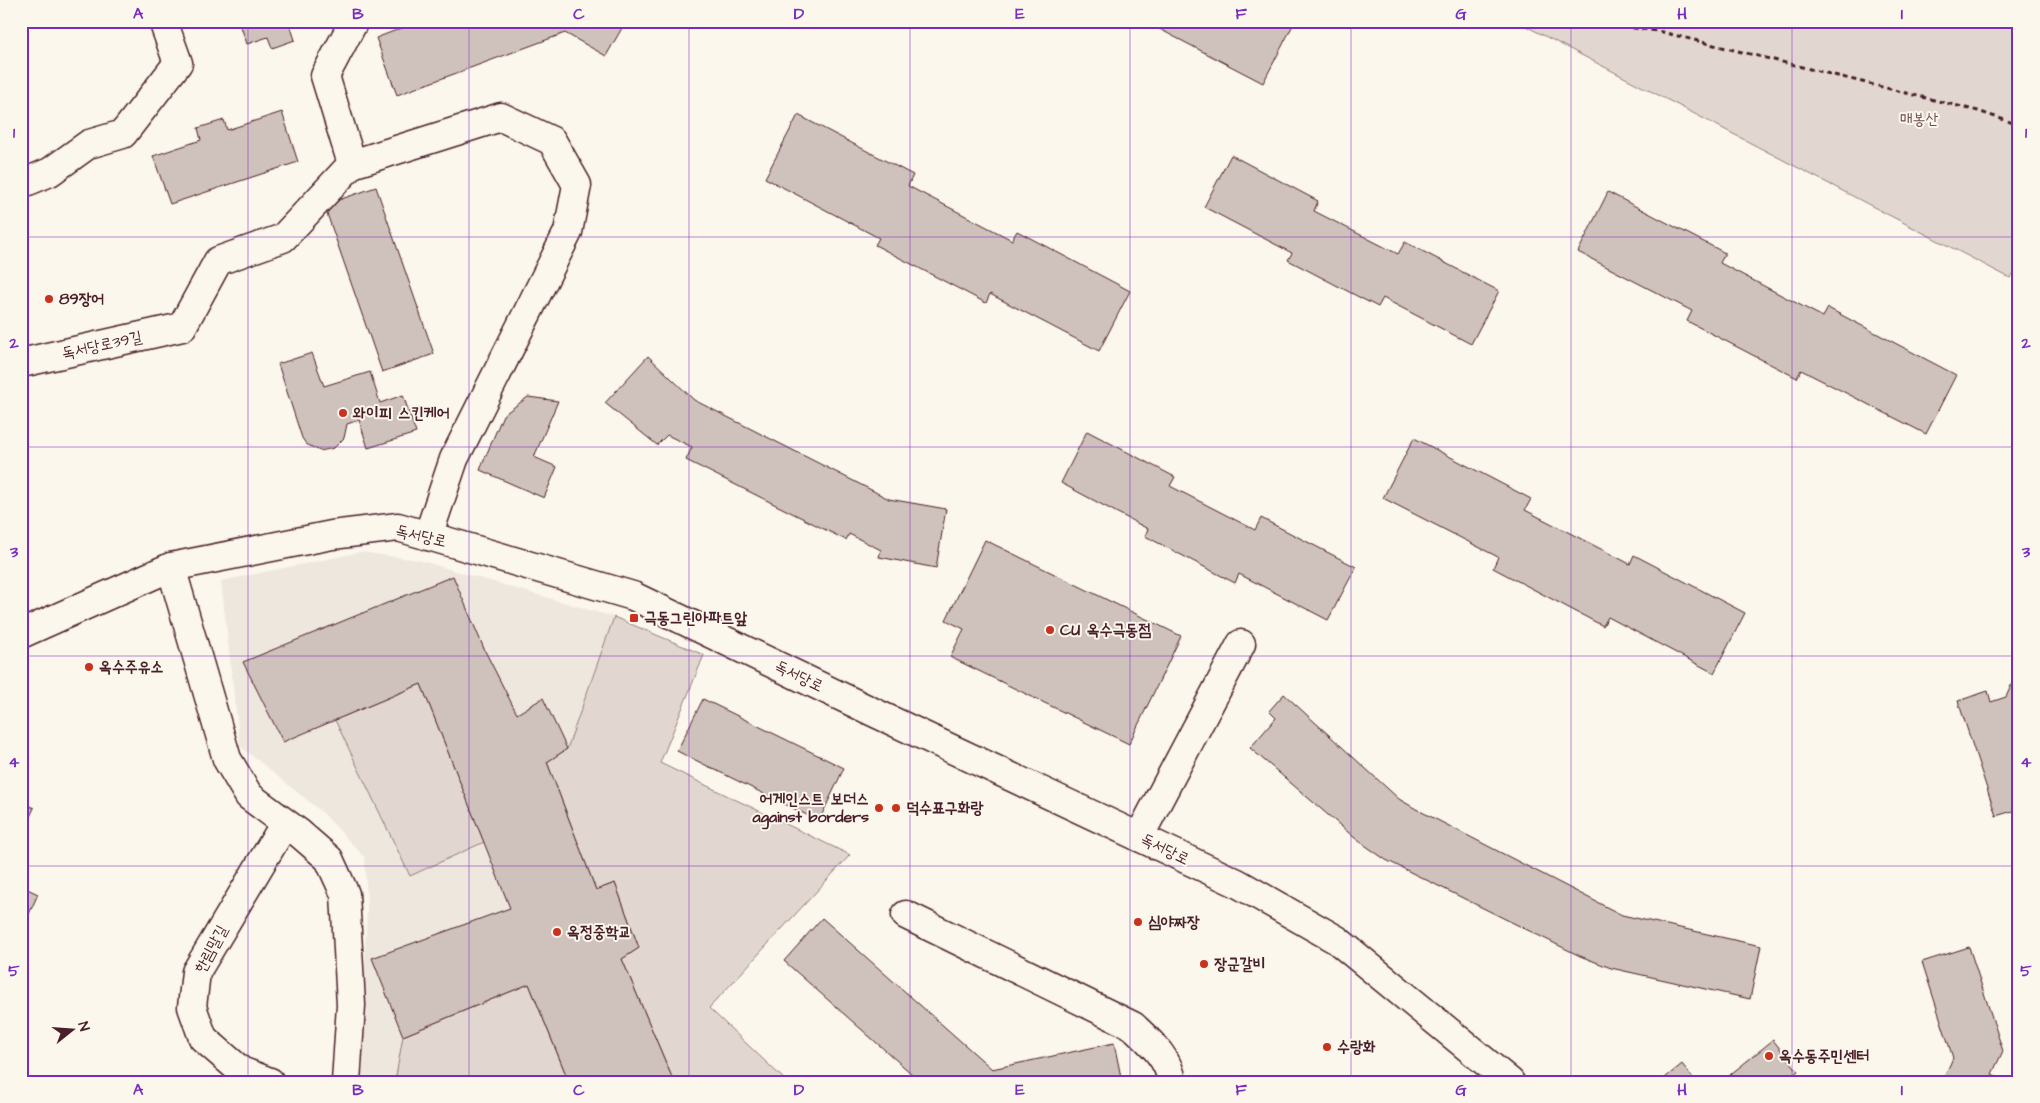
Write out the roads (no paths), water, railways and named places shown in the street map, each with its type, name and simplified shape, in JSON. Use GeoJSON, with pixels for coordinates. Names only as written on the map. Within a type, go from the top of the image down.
{"type":"FeatureCollection","features":[{"type":"Feature","properties":{"kind":"main road"},"geometry":{"type":"LineString","coordinates":[[21,184],[50,172],[89,144],[123,134],[178,63],[164,21]]}},
{"type":"Feature","properties":{"kind":"main road"},"geometry":{"type":"LineString","coordinates":[[354,21],[325,76],[352,164],[500,117],[552,141],[577,185],[568,232],[454,459],[428,536]]}},
{"type":"Feature","properties":{"kind":"main road","name":"독서당로39길"},"geometry":{"type":"LineString","coordinates":[[21,363],[182,327],[218,261],[283,238],[352,164]]}},
{"type":"Feature","properties":{"kind":"main road","name":"독서당로"},"geometry":{"type":"LineString","coordinates":[[21,634],[171,567],[332,535],[398,528],[633,596],[871,711],[1237,883],[1337,940],[1510,1082]]}},
{"type":"Feature","properties":{"kind":"main road"},"geometry":{"type":"LineString","coordinates":[[171,567],[227,759],[249,796],[329,859],[345,894],[351,1005],[346,1082]]}},
{"type":"Feature","properties":{"kind":"main road"},"geometry":{"type":"LineString","coordinates":[[1139,836],[1241,644]]}},
{"type":"Feature","properties":{"kind":"main road","name":"한림말길"},"geometry":{"type":"LineString","coordinates":[[270,1082],[241,1071],[203,1038],[192,1007],[196,972],[285,823]]}},
{"type":"Feature","properties":{"kind":"main road"},"geometry":{"type":"LineString","coordinates":[[906,915],[1133,1026],[1157,1049],[1170,1070],[1172,1082]]}},
{"type":"Feature","properties":{"kind":"place","name":"89장어"},"geometry":{"type":"Point","coordinates":[49,299]}},
{"type":"Feature","properties":{"kind":"place","name":"와이피 스킨케어"},"geometry":{"type":"Point","coordinates":[343,413]}},
{"type":"Feature","properties":{"kind":"place","name":"극동그린아파트앞"},"geometry":{"type":"Point","coordinates":[634,618]}},
{"type":"Feature","properties":{"kind":"place","name":"CU 옥수극동점"},"geometry":{"type":"Point","coordinates":[1050,630]}},
{"type":"Feature","properties":{"kind":"place","name":"옥수주유소"},"geometry":{"type":"Point","coordinates":[89,667]}},
{"type":"Feature","properties":{"kind":"place","name":"어게인스트 보더스 against borders"},"geometry":{"type":"Point","coordinates":[879,808]}},
{"type":"Feature","properties":{"kind":"place","name":"덕수표구화랑"},"geometry":{"type":"Point","coordinates":[896,808]}},
{"type":"Feature","properties":{"kind":"place","name":"심야짜장"},"geometry":{"type":"Point","coordinates":[1138,922]}},
{"type":"Feature","properties":{"kind":"place","name":"옥정중학교"},"geometry":{"type":"Point","coordinates":[557,932]}},
{"type":"Feature","properties":{"kind":"place","name":"장군갈비"},"geometry":{"type":"Point","coordinates":[1204,964]}},
{"type":"Feature","properties":{"kind":"place","name":"수랑화"},"geometry":{"type":"Point","coordinates":[1327,1047]}},
{"type":"Feature","properties":{"kind":"place","name":"옥수동주민센터"},"geometry":{"type":"Point","coordinates":[1769,1056]}},
{"type":"Feature","properties":{"kind":"park label","name":"매봉산"},"geometry":{"type":"Point","coordinates":[1919,119]}}]}
